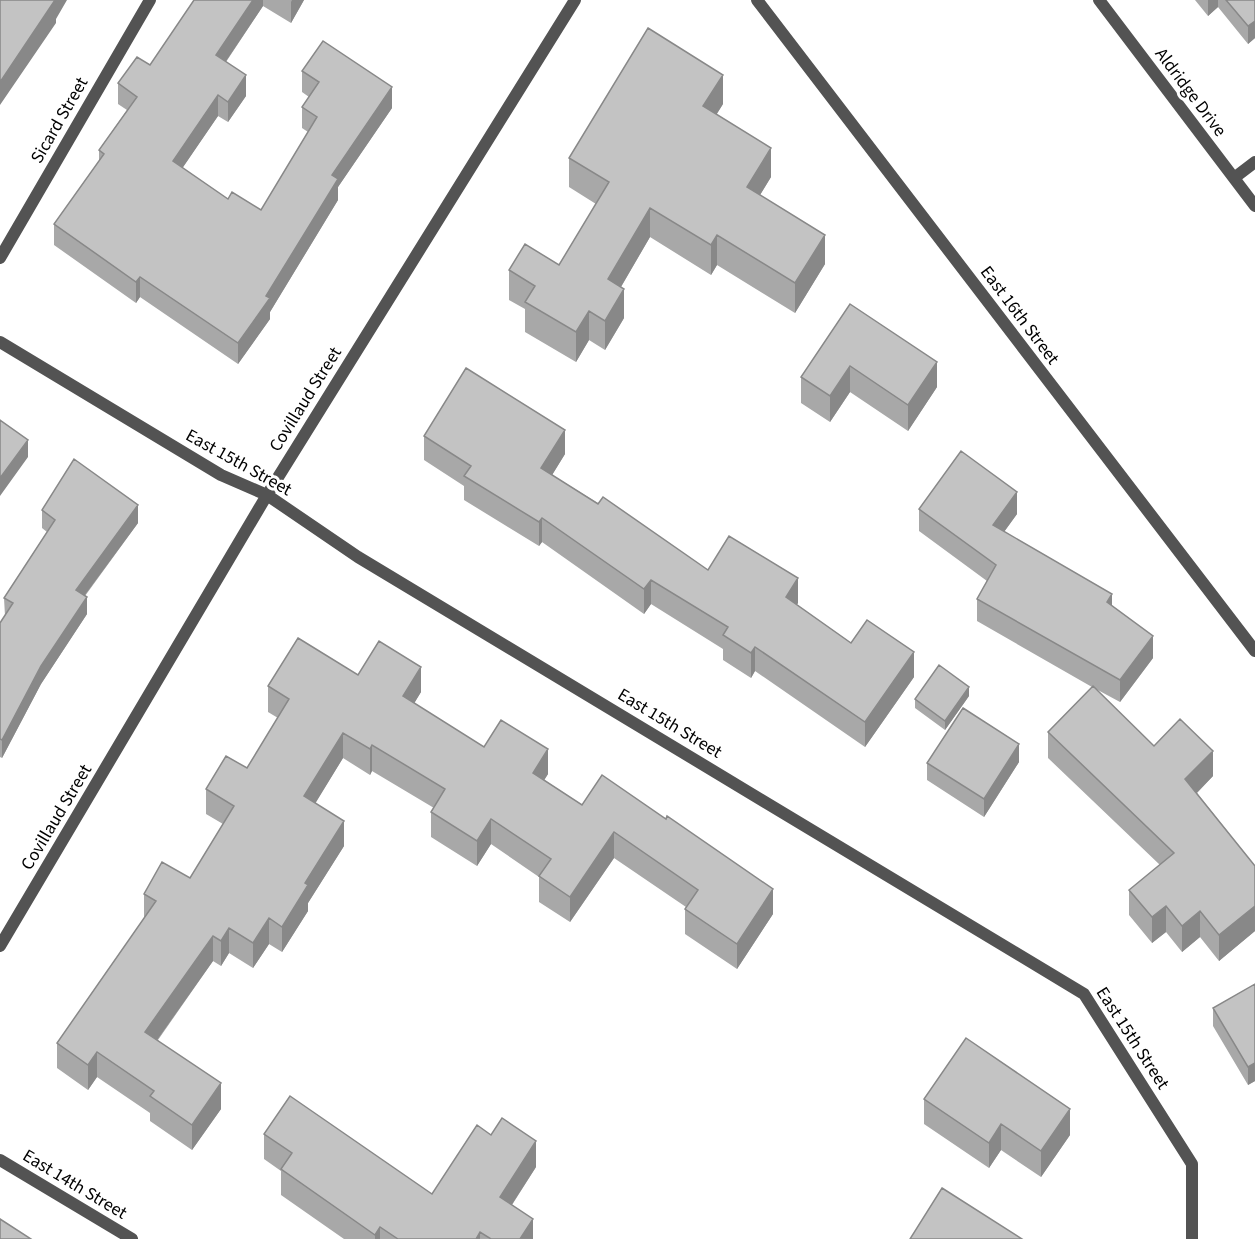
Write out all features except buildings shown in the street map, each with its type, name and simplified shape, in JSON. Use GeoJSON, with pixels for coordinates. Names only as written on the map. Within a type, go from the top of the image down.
{"type":"FeatureCollection","features":[{"type":"Feature","properties":{"kind":"street","name":"Sicard Street"},"geometry":{"type":"LineString","coordinates":[[0,258],[150,0]]}},
{"type":"Feature","properties":{"kind":"street","name":"Covillaud Street"},"geometry":{"type":"LineString","coordinates":[[0,946],[267,495],[575,0]]}},
{"type":"Feature","properties":{"kind":"street","name":"East 16th Street"},"geometry":{"type":"LineString","coordinates":[[757,0],[1255,651]]}},
{"type":"Feature","properties":{"kind":"street","name":"Aldridge Drive"},"geometry":{"type":"LineString","coordinates":[[1099,0],[1255,206]]}},
{"type":"Feature","properties":{"kind":"street"},"geometry":{"type":"LineString","coordinates":[[1234,178],[1255,162]]}},
{"type":"Feature","properties":{"kind":"street","name":"East 15th Street"},"geometry":{"type":"LineString","coordinates":[[0,342],[221,475],[267,495],[358,557],[1084,994],[1192,1164],[1192,1239]]}},
{"type":"Feature","properties":{"kind":"street","name":"East 14th Street"},"geometry":{"type":"LineString","coordinates":[[0,1160],[132,1239]]}}]}
